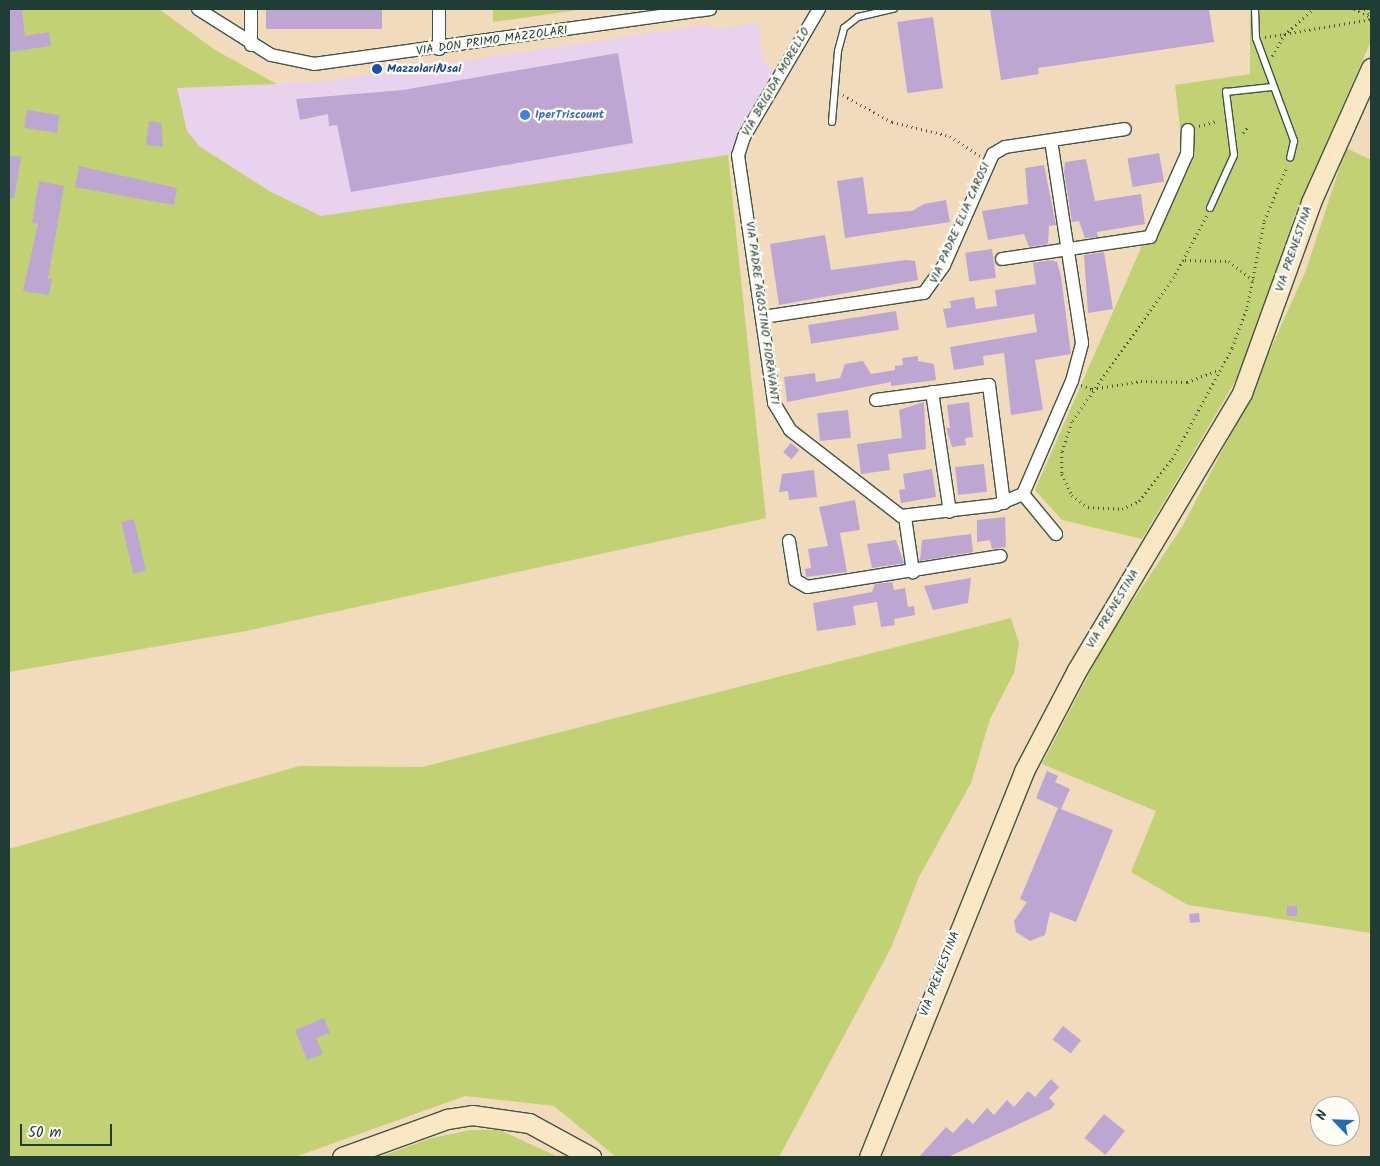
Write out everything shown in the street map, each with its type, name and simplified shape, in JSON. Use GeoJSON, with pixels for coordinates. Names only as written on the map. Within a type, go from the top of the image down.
{"type":"FeatureCollection","features":[{"type":"Feature","properties":{"kind":"main road","name":"VIA PRENESTINA"},"geometry":{"type":"LineString","coordinates":[[869,1157],[1021,778],[1077,670],[1242,393],[1311,202],[1371,68]]}},
{"type":"Feature","properties":{"kind":"main road"},"geometry":{"type":"LineString","coordinates":[[342,1157],[447,1119],[472,1115],[529,1123],[590,1157]]}},
{"type":"Feature","properties":{"kind":"street","name":"VIA DON PRIMO MAZZOLARI"},"geometry":{"type":"LineString","coordinates":[[198,9],[251,44],[280,58],[314,64],[439,49],[710,9]]}},
{"type":"Feature","properties":{"kind":"street"},"geometry":{"type":"LineString","coordinates":[[251,9],[251,44]]}},
{"type":"Feature","properties":{"kind":"street"},"geometry":{"type":"LineString","coordinates":[[439,9],[439,49]]}},
{"type":"Feature","properties":{"kind":"street","name":"VIA BRIGIDA MORELLO"},"geometry":{"type":"LineString","coordinates":[[738,158],[744,136],[819,9]]}},
{"type":"Feature","properties":{"kind":"street","name":"VIA PADRE ELIA CAROSI"},"geometry":{"type":"LineString","coordinates":[[763,317],[927,291],[950,250],[987,162],[1002,148],[1125,129]]}},
{"type":"Feature","properties":{"kind":"street"},"geometry":{"type":"LineString","coordinates":[[1002,259],[1150,237],[1187,154],[1188,130]]}},
{"type":"Feature","properties":{"kind":"street"},"geometry":{"type":"LineString","coordinates":[[913,572],[905,517],[1004,503],[1023,494],[1081,353],[1069,250],[1051,140]]}},
{"type":"Feature","properties":{"kind":"street","name":"VIA PADRE AGOSTINO FIORAVANTI"},"geometry":{"type":"LineString","coordinates":[[738,158],[763,317],[774,403],[782,422],[837,471],[905,517]]}},
{"type":"Feature","properties":{"kind":"street"},"geometry":{"type":"LineString","coordinates":[[876,400],[989,385],[1004,503]]}},
{"type":"Feature","properties":{"kind":"street"},"geometry":{"type":"LineString","coordinates":[[932,392],[950,512]]}},
{"type":"Feature","properties":{"kind":"street"},"geometry":{"type":"LineString","coordinates":[[1023,494],[1056,534]]}},
{"type":"Feature","properties":{"kind":"street"},"geometry":{"type":"LineString","coordinates":[[789,541],[795,580],[803,587],[913,572],[1001,556]]}},
{"type":"Feature","properties":{"kind":"lane"},"geometry":{"type":"LineString","coordinates":[[832,122],[839,41],[848,23],[894,9]]}},
{"type":"Feature","properties":{"kind":"lane"},"geometry":{"type":"LineString","coordinates":[[1255,9],[1256,38],[1272,86],[1294,141],[1290,158]]}},
{"type":"Feature","properties":{"kind":"lane"},"geometry":{"type":"LineString","coordinates":[[1210,208],[1234,155],[1226,92],[1272,86]]}},
{"type":"Feature","properties":{"kind":"path"},"geometry":{"type":"LineString","coordinates":[[1266,66],[1284,35],[1313,9]]}},
{"type":"Feature","properties":{"kind":"path"},"geometry":{"type":"LineString","coordinates":[[1354,9],[1371,17]]}},
{"type":"Feature","properties":{"kind":"path"},"geometry":{"type":"LineString","coordinates":[[1365,9],[1371,17]]}},
{"type":"Feature","properties":{"kind":"path"},"geometry":{"type":"LineString","coordinates":[[1256,38],[1284,35],[1371,17]]}},
{"type":"Feature","properties":{"kind":"path"},"geometry":{"type":"LineString","coordinates":[[834,90],[892,122],[950,136],[987,162]]}},
{"type":"Feature","properties":{"kind":"path"},"geometry":{"type":"LineString","coordinates":[[1188,130],[1216,121]]}},
{"type":"Feature","properties":{"kind":"path"},"geometry":{"type":"LineString","coordinates":[[1243,133],[1248,127]]}},
{"type":"Feature","properties":{"kind":"path"},"geometry":{"type":"LineString","coordinates":[[1210,208],[1185,260],[1092,389],[1072,422],[1062,452],[1062,474],[1072,495],[1088,507],[1122,509],[1139,500],[1160,478],[1221,369],[1253,280],[1264,221],[1290,158]]}},
{"type":"Feature","properties":{"kind":"path"},"geometry":{"type":"LineString","coordinates":[[1185,260],[1229,260],[1253,280]]}},
{"type":"Feature","properties":{"kind":"path"},"geometry":{"type":"LineString","coordinates":[[1092,389],[1141,381],[1187,382],[1221,369]]}},
{"type":"Feature","properties":{"kind":"shaded area"},"geometry":{"type":"Polygon","coordinates":[[[758,23],[763,62],[774,71],[728,155],[321,216],[271,192],[199,146],[187,131],[177,88],[318,82],[706,25],[719,29],[758,23]]]}},
{"type":"Feature","properties":{"kind":"green space"},"geometry":{"type":"Polygon","coordinates":[[[9,9],[159,9],[215,50],[277,84],[177,88],[187,131],[199,146],[271,192],[321,216],[728,155],[766,518],[246,631],[9,672],[9,9]]]}},
{"type":"Feature","properties":{"kind":"green space"},"geometry":{"type":"Polygon","coordinates":[[[493,9],[585,9],[493,22],[493,9]]]}},
{"type":"Feature","properties":{"kind":"green space"},"geometry":{"type":"Polygon","coordinates":[[[1250,9],[1371,9],[1371,41],[1295,214],[1242,370],[1142,539],[1062,520],[1035,490],[1183,152],[1175,85],[1250,74],[1250,9]]]}},
{"type":"Feature","properties":{"kind":"green space"},"geometry":{"type":"Polygon","coordinates":[[[1346,148],[1371,160],[1371,933],[1188,905],[1131,872],[1156,811],[1042,764],[1106,641],[1182,527],[1241,415],[1306,270],[1346,148]]]}},
{"type":"Feature","properties":{"kind":"green space"},"geometry":{"type":"Polygon","coordinates":[[[1011,618],[1019,643],[1014,673],[990,719],[971,783],[919,877],[891,948],[779,1157],[616,1157],[554,1106],[465,1096],[295,1157],[9,1157],[9,849],[299,766],[422,767],[1011,618]]]}},
{"type":"Feature","properties":{"kind":"green space"},"geometry":{"type":"Polygon","coordinates":[[[470,1130],[500,1130],[558,1157],[379,1157],[429,1139],[470,1130]]]}},
{"type":"Feature","properties":{"kind":"building"},"geometry":{"type":"Polygon","coordinates":[[[9,9],[22,9],[25,36],[49,32],[51,46],[9,52],[9,9]]]}},
{"type":"Feature","properties":{"kind":"building"},"geometry":{"type":"Polygon","coordinates":[[[266,9],[382,9],[382,29],[266,29],[266,9]]]}},
{"type":"Feature","properties":{"kind":"building"},"geometry":{"type":"Polygon","coordinates":[[[990,9],[1209,9],[1214,42],[1038,68],[1039,74],[1001,80],[990,9]]]}},
{"type":"Feature","properties":{"kind":"building"},"geometry":{"type":"Polygon","coordinates":[[[933,17],[943,88],[907,93],[897,22],[933,17]]]}},
{"type":"Feature","properties":{"kind":"building","name":"IperTriscount"},"geometry":{"type":"Polygon","coordinates":[[[618,53],[633,143],[351,192],[337,125],[329,126],[328,114],[300,120],[296,99],[403,90],[618,53]]]}},
{"type":"Feature","properties":{"kind":"building"},"geometry":{"type":"Polygon","coordinates":[[[27,110],[60,115],[57,133],[24,128],[27,110]]]}},
{"type":"Feature","properties":{"kind":"building"},"geometry":{"type":"Polygon","coordinates":[[[149,121],[161,123],[163,147],[146,145],[149,121]]]}},
{"type":"Feature","properties":{"kind":"building"},"geometry":{"type":"Polygon","coordinates":[[[1159,153],[1164,182],[1133,187],[1127,159],[1159,153]]]}},
{"type":"Feature","properties":{"kind":"building"},"geometry":{"type":"Polygon","coordinates":[[[9,155],[21,157],[14,199],[9,199],[9,155]]]}},
{"type":"Feature","properties":{"kind":"building"},"geometry":{"type":"Polygon","coordinates":[[[1086,159],[1095,201],[1141,194],[1145,224],[1097,232],[1098,237],[1085,238],[1079,221],[1072,222],[1064,172],[1065,162],[1086,159]]]}},
{"type":"Feature","properties":{"kind":"building"},"geometry":{"type":"Polygon","coordinates":[[[1044,165],[1056,225],[1049,226],[1048,244],[1029,247],[1024,234],[988,240],[982,211],[1028,204],[1025,168],[1044,165]]]}},
{"type":"Feature","properties":{"kind":"building"},"geometry":{"type":"Polygon","coordinates":[[[79,166],[177,188],[174,205],[75,187],[79,166]]]}},
{"type":"Feature","properties":{"kind":"building"},"geometry":{"type":"Polygon","coordinates":[[[863,177],[868,214],[912,211],[924,204],[946,200],[950,222],[845,238],[837,181],[863,177]]]}},
{"type":"Feature","properties":{"kind":"building"},"geometry":{"type":"Polygon","coordinates":[[[39,181],[64,186],[48,279],[52,279],[49,295],[23,291],[38,224],[32,223],[39,181]]]}},
{"type":"Feature","properties":{"kind":"building"},"geometry":{"type":"Polygon","coordinates":[[[825,235],[831,270],[906,260],[915,261],[918,280],[779,305],[770,244],[825,235]]]}},
{"type":"Feature","properties":{"kind":"building"},"geometry":{"type":"Polygon","coordinates":[[[992,249],[996,278],[969,281],[965,253],[992,249]]]}},
{"type":"Feature","properties":{"kind":"building"},"geometry":{"type":"Polygon","coordinates":[[[1104,252],[1113,309],[1088,313],[1084,255],[1104,252]]]}},
{"type":"Feature","properties":{"kind":"building"},"geometry":{"type":"Polygon","coordinates":[[[1051,260],[1057,262],[1061,277],[1071,354],[1035,360],[1043,410],[1011,415],[1004,353],[983,356],[984,365],[954,370],[950,347],[1037,332],[1034,314],[947,328],[943,309],[951,308],[950,301],[974,297],[976,309],[997,306],[995,290],[1036,284],[1033,263],[1051,260]]]}},
{"type":"Feature","properties":{"kind":"building"},"geometry":{"type":"Polygon","coordinates":[[[896,311],[899,330],[811,344],[808,325],[896,311]]]}},
{"type":"Feature","properties":{"kind":"building"},"geometry":{"type":"Polygon","coordinates":[[[918,356],[918,361],[934,364],[936,380],[891,386],[891,382],[787,402],[784,377],[815,373],[816,382],[840,378],[845,364],[863,361],[871,374],[895,370],[895,366],[903,365],[902,358],[918,356]]]}},
{"type":"Feature","properties":{"kind":"building"},"geometry":{"type":"Polygon","coordinates":[[[924,402],[926,449],[888,454],[890,470],[861,474],[857,444],[902,438],[899,410],[924,402]]]}},
{"type":"Feature","properties":{"kind":"building"},"geometry":{"type":"Polygon","coordinates":[[[969,402],[973,437],[965,438],[966,445],[952,447],[946,428],[950,428],[947,405],[969,402]]]}},
{"type":"Feature","properties":{"kind":"building"},"geometry":{"type":"Polygon","coordinates":[[[848,410],[851,438],[820,441],[817,413],[848,410]]]}},
{"type":"Feature","properties":{"kind":"building"},"geometry":{"type":"Polygon","coordinates":[[[791,443],[799,450],[791,459],[783,452],[791,443]]]}},
{"type":"Feature","properties":{"kind":"building"},"geometry":{"type":"Polygon","coordinates":[[[984,464],[987,492],[958,495],[955,467],[984,464]]]}},
{"type":"Feature","properties":{"kind":"building"},"geometry":{"type":"Polygon","coordinates":[[[932,469],[936,497],[901,503],[899,490],[905,489],[903,474],[932,469]]]}},
{"type":"Feature","properties":{"kind":"building"},"geometry":{"type":"Polygon","coordinates":[[[814,470],[817,497],[789,500],[788,491],[779,492],[782,474],[814,470]]]}},
{"type":"Feature","properties":{"kind":"building"},"geometry":{"type":"Polygon","coordinates":[[[855,500],[860,530],[840,533],[847,572],[806,577],[805,569],[811,568],[808,549],[828,546],[819,507],[855,500]]]}},
{"type":"Feature","properties":{"kind":"building"},"geometry":{"type":"Polygon","coordinates":[[[1005,517],[1006,547],[992,549],[990,540],[977,542],[977,520],[1005,517]]]}},
{"type":"Feature","properties":{"kind":"building"},"geometry":{"type":"Polygon","coordinates":[[[134,519],[146,571],[133,574],[121,522],[134,519]]]}},
{"type":"Feature","properties":{"kind":"building"},"geometry":{"type":"Polygon","coordinates":[[[971,534],[973,552],[920,561],[922,540],[971,534]]]}},
{"type":"Feature","properties":{"kind":"building"},"geometry":{"type":"Polygon","coordinates":[[[896,540],[904,563],[872,568],[867,544],[896,540]]]}},
{"type":"Feature","properties":{"kind":"building"},"geometry":{"type":"Polygon","coordinates":[[[971,578],[968,603],[933,610],[924,586],[971,578]]]}},
{"type":"Feature","properties":{"kind":"building"},"geometry":{"type":"Polygon","coordinates":[[[892,582],[894,590],[905,588],[908,607],[914,606],[915,615],[894,619],[895,625],[881,627],[877,602],[853,606],[856,625],[817,631],[813,603],[872,592],[875,584],[892,582]]]}},
{"type":"Feature","properties":{"kind":"building"},"geometry":{"type":"Polygon","coordinates":[[[1047,771],[1058,776],[1055,782],[1070,789],[1061,809],[1113,830],[1076,922],[1050,912],[1045,935],[1030,941],[1016,932],[1014,921],[1027,902],[1020,899],[1058,808],[1036,798],[1047,771]]]}},
{"type":"Feature","properties":{"kind":"building"},"geometry":{"type":"Polygon","coordinates":[[[1287,906],[1297,906],[1297,916],[1287,916],[1287,906]]]}},
{"type":"Feature","properties":{"kind":"building"},"geometry":{"type":"Polygon","coordinates":[[[1199,913],[1200,922],[1190,923],[1189,914],[1199,913]]]}},
{"type":"Feature","properties":{"kind":"building"},"geometry":{"type":"Polygon","coordinates":[[[324,1018],[330,1033],[316,1038],[323,1054],[307,1060],[295,1030],[324,1018]]]}},
{"type":"Feature","properties":{"kind":"building"},"geometry":{"type":"Polygon","coordinates":[[[1063,1026],[1081,1040],[1071,1054],[1053,1039],[1063,1026]]]}},
{"type":"Feature","properties":{"kind":"building"},"geometry":{"type":"Polygon","coordinates":[[[1051,1079],[1059,1087],[1049,1098],[1055,1104],[1051,1109],[948,1157],[919,1157],[946,1127],[953,1133],[967,1118],[973,1124],[987,1108],[994,1115],[1007,1100],[1014,1107],[1028,1091],[1035,1097],[1051,1079]]]}},
{"type":"Feature","properties":{"kind":"building"},"geometry":{"type":"Polygon","coordinates":[[[1104,1114],[1125,1131],[1105,1155],[1084,1138],[1104,1114]]]}},
{"type":"Feature","properties":{"kind":"place","name":"Mazzolari/Usai"},"geometry":{"type":"Point","coordinates":[377,69]}},
{"type":"Feature","properties":{"kind":"place","name":"IperTriscount"},"geometry":{"type":"Point","coordinates":[525,115]}}]}
